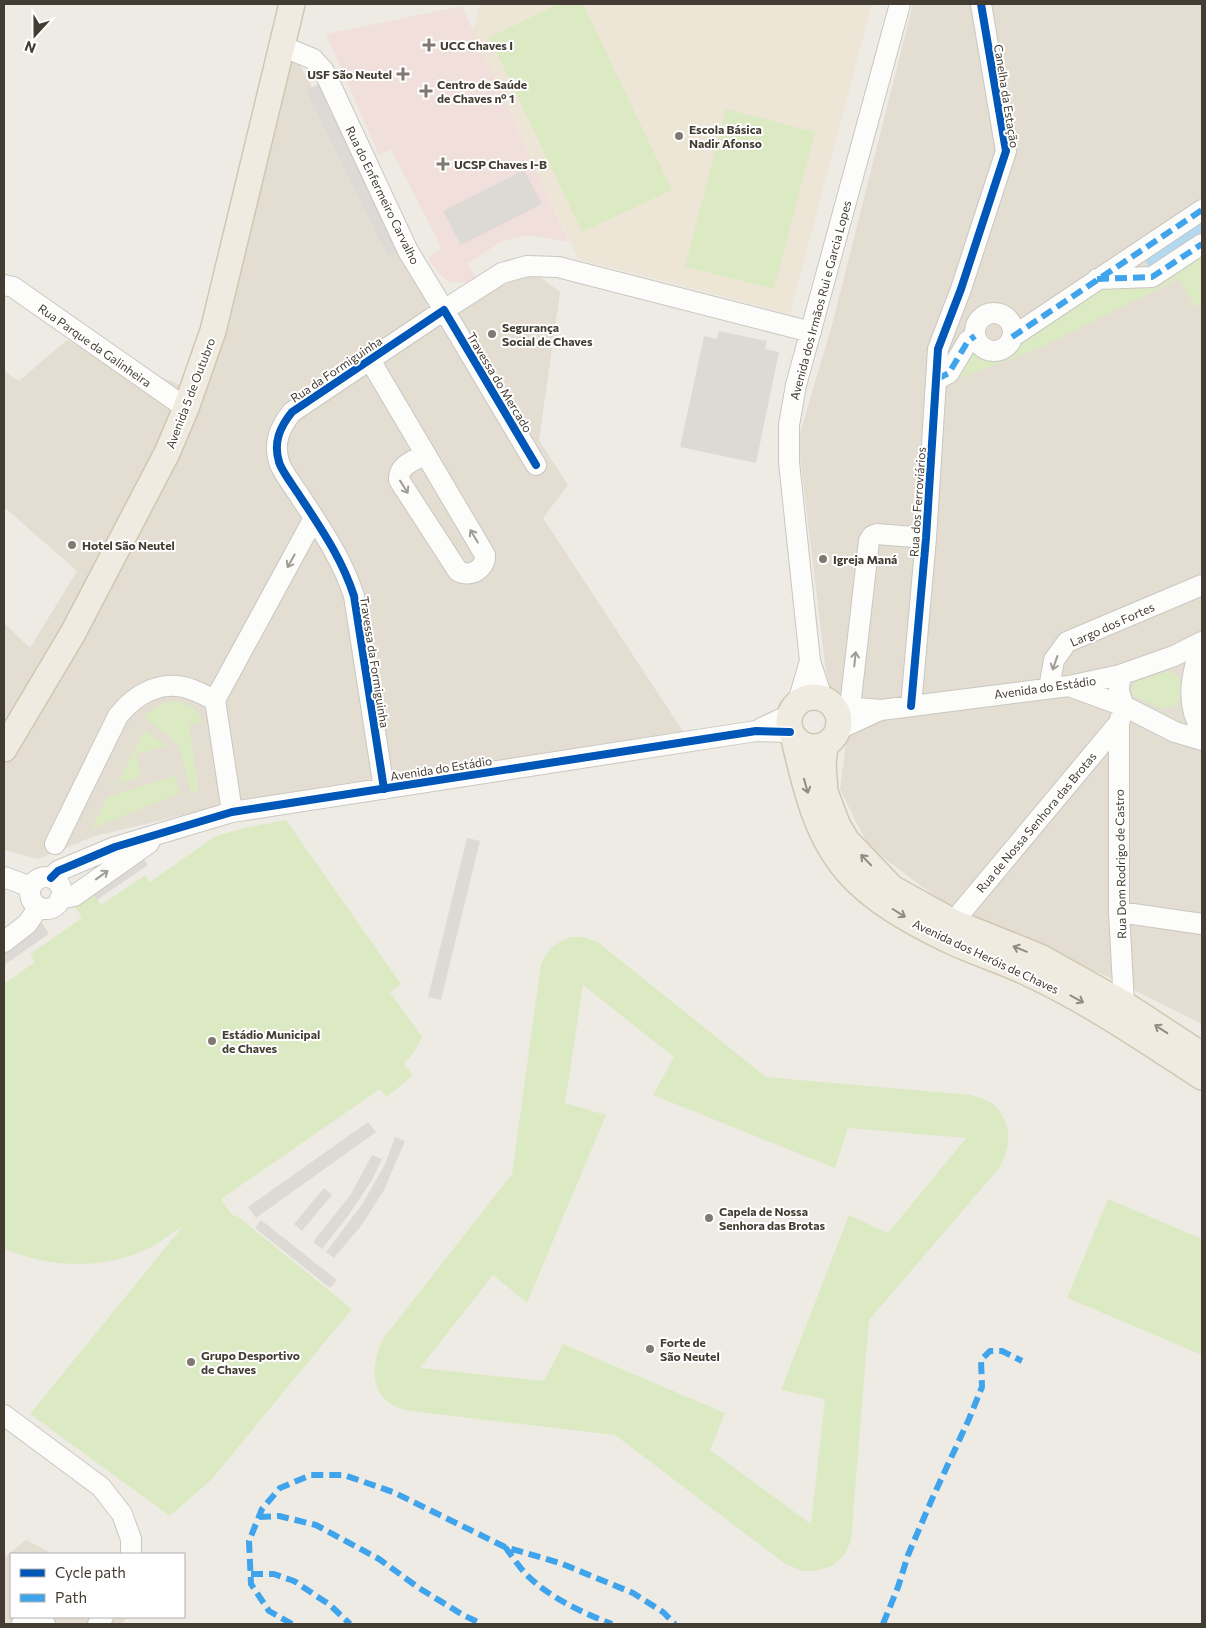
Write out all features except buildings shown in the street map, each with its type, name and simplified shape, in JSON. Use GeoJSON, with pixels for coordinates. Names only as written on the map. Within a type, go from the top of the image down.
{"type":"FeatureCollection","features":[{"type":"Feature","properties":{"kind":"main road","name":"Avenida 5 de Outubro"},"geometry":{"type":"LineString","coordinates":[[4,749],[73,632],[167,453],[186,408],[213,331],[292,4]]}},
{"type":"Feature","properties":{"kind":"main road","name":"Avenida dos Heróis de Chaves"},"geometry":{"type":"LineString","coordinates":[[816,719],[825,792],[837,824],[847,841],[892,888],[953,922],[1040,957],[1124,1004],[1202,1055]]}},
{"type":"Feature","properties":{"kind":"main road","name":"Avenida dos Heróis de Chaves"},"geometry":{"type":"LineString","coordinates":[[816,719],[803,780],[818,822],[836,856],[847,871],[864,888],[887,906],[914,922],[947,939],[1034,976],[1111,1018],[1202,1078]]}},
{"type":"Feature","properties":{"kind":"street","name":"Avenida dos Irmãos Rui e Garcia Lopes"},"geometry":{"type":"LineString","coordinates":[[816,719],[789,462],[792,405],[900,4]]}},
{"type":"Feature","properties":{"kind":"street","name":"Canelha da Estação"},"geometry":{"type":"LineString","coordinates":[[955,303],[1006,151],[981,4]]}},
{"type":"Feature","properties":{"kind":"street","name":"Rua do Enfermeiro Carvalho"},"geometry":{"type":"LineString","coordinates":[[282,46],[313,59],[324,72],[408,251],[444,310]]}},
{"type":"Feature","properties":{"kind":"street"},"geometry":{"type":"LineString","coordinates":[[1012,337],[1012,325],[1003,315],[991,313],[985,315],[976,324],[975,336],[977,342],[982,347],[993,351],[1005,347],[1012,337],[1096,279],[1202,210]]}},
{"type":"Feature","properties":{"kind":"street"},"geometry":{"type":"LineString","coordinates":[[1096,279],[1152,277],[1202,244]]}},
{"type":"Feature","properties":{"kind":"street"},"geometry":{"type":"LineString","coordinates":[[444,310],[502,272],[527,266],[558,267],[811,332]]}},
{"type":"Feature","properties":{"kind":"street","name":"Rua Parque da Galinheira"},"geometry":{"type":"LineString","coordinates":[[4,285],[13,287],[186,408]]}},
{"type":"Feature","properties":{"kind":"street","name":"Rua dos Ferroviários"},"geometry":{"type":"LineString","coordinates":[[911,706],[926,538],[938,349],[955,303]]}},
{"type":"Feature","properties":{"kind":"street","name":"Rua da Formiguinha"},"geometry":{"type":"LineString","coordinates":[[314,518],[279,463],[276,445],[282,424],[292,412],[444,310]]}},
{"type":"Feature","properties":{"kind":"street","name":"Travessa do Mercado"},"geometry":{"type":"LineString","coordinates":[[444,310],[536,465]]}},
{"type":"Feature","properties":{"kind":"street"},"geometry":{"type":"LineString","coordinates":[[937,379],[949,373],[968,341],[975,336]]}},
{"type":"Feature","properties":{"kind":"street"},"geometry":{"type":"LineString","coordinates":[[370,360],[426,454],[485,555],[486,561],[483,567],[470,574],[458,572],[399,480],[402,468],[426,454]]}},
{"type":"Feature","properties":{"kind":"street"},"geometry":{"type":"LineString","coordinates":[[232,812],[214,700],[314,518]]}},
{"type":"Feature","properties":{"kind":"street","name":"Travessa da Formiguinha"},"geometry":{"type":"LineString","coordinates":[[314,518],[335,551],[354,596],[384,789]]}},
{"type":"Feature","properties":{"kind":"street"},"geometry":{"type":"LineString","coordinates":[[816,719],[868,541],[872,536],[878,534],[926,538]]}},
{"type":"Feature","properties":{"kind":"street","name":"Largo dos Fortes"},"geometry":{"type":"LineString","coordinates":[[1059,687],[1054,660],[1067,642],[1202,585]]}},
{"type":"Feature","properties":{"kind":"street"},"geometry":{"type":"LineString","coordinates":[[1202,642],[1192,683],[1191,707],[1202,731]]}},
{"type":"Feature","properties":{"kind":"street","name":"Avenida do Estádio"},"geometry":{"type":"LineString","coordinates":[[31,887],[39,878],[51,878],[58,871],[115,847],[232,812],[756,731],[816,719],[1059,687],[1120,675],[1174,656],[1202,642]]}},
{"type":"Feature","properties":{"kind":"street"},"geometry":{"type":"LineString","coordinates":[[1174,656],[1192,683]]}},
{"type":"Feature","properties":{"kind":"street"},"geometry":{"type":"LineString","coordinates":[[1120,675],[1119,692],[1122,714]]}},
{"type":"Feature","properties":{"kind":"street"},"geometry":{"type":"LineString","coordinates":[[55,844],[118,716],[129,702],[147,691],[179,686],[214,700]]}},
{"type":"Feature","properties":{"kind":"street"},"geometry":{"type":"LineString","coordinates":[[1059,687],[1122,714],[1156,721],[1170,720],[1191,707]]}},
{"type":"Feature","properties":{"kind":"street","name":"Rua Dom Rodrigo de Castro"},"geometry":{"type":"LineString","coordinates":[[1122,714],[1119,912],[1124,1004]]}},
{"type":"Feature","properties":{"kind":"street","name":"Rua de Nossa Senhora das Brotas"},"geometry":{"type":"LineString","coordinates":[[953,922],[1122,714]]}},
{"type":"Feature","properties":{"kind":"street"},"geometry":{"type":"LineString","coordinates":[[1156,721],[1175,732],[1202,740]]}},
{"type":"Feature","properties":{"kind":"street","name":"Avenida do Estádio"},"geometry":{"type":"LineString","coordinates":[[39,907],[49,908],[54,906],[60,899],[74,896],[161,834]]}},
{"type":"Feature","properties":{"kind":"street"},"geometry":{"type":"LineString","coordinates":[[4,877],[31,887],[31,898],[39,907],[27,924],[4,942]]}},
{"type":"Feature","properties":{"kind":"street"},"geometry":{"type":"LineString","coordinates":[[51,878],[59,884],[61,889],[60,899]]}},
{"type":"Feature","properties":{"kind":"street"},"geometry":{"type":"LineString","coordinates":[[1119,912],[1202,924]]}},
{"type":"Feature","properties":{"kind":"street"},"geometry":{"type":"LineString","coordinates":[[4,1415],[101,1487],[122,1514],[131,1539],[131,1553]]}},
{"type":"Feature","properties":{"kind":"street"},"geometry":{"type":"LineString","coordinates":[[22,1624],[30,1620],[40,1620],[45,1624]]}},
{"type":"Feature","properties":{"kind":"shaded area","name":"Escola Básica Nadir Afonso"},"geometry":{"type":"Polygon","coordinates":[[[480,4],[872,4],[790,314],[578,259],[473,31],[480,4]]]}},
{"type":"Feature","properties":{"kind":"shaded area"},"geometry":{"type":"Polygon","coordinates":[[[913,4],[1202,4],[1202,1024],[1104,975],[955,911],[868,846],[840,789],[846,744],[826,672],[798,440],[832,325],[913,4]]]}},
{"type":"Feature","properties":{"kind":"shaded area","name":"Centro de Saúde de Chaves nº 1"},"geometry":{"type":"Polygon","coordinates":[[[462,6],[569,242],[530,235],[502,241],[467,264],[476,278],[463,283],[450,282],[432,265],[428,257],[442,249],[391,149],[379,155],[326,34],[462,6]]]}},
{"type":"Feature","properties":{"kind":"shaded area"},"geometry":{"type":"Polygon","coordinates":[[[279,26],[431,309],[536,274],[560,292],[539,440],[568,485],[543,518],[686,736],[396,775],[250,799],[95,836],[38,859],[4,850],[4,623],[30,648],[77,571],[4,507],[4,371],[19,381],[67,340],[186,387],[279,26]]]}},
{"type":"Feature","properties":{"kind":"shaded area"},"geometry":{"type":"Polygon","coordinates":[[[321,83],[402,250],[388,257],[306,90],[321,83]]]}},
{"type":"Feature","properties":{"kind":"shaded area"},"geometry":{"type":"Polygon","coordinates":[[[524,170],[542,204],[461,245],[443,211],[524,170]]]}},
{"type":"Feature","properties":{"kind":"shaded area"},"geometry":{"type":"Polygon","coordinates":[[[719,331],[767,341],[765,349],[779,352],[756,463],[680,447],[704,336],[717,339],[719,331]]]}},
{"type":"Feature","properties":{"kind":"shaded area"},"geometry":{"type":"Polygon","coordinates":[[[467,838],[480,841],[441,1000],[428,997],[467,838]]]}},
{"type":"Feature","properties":{"kind":"shaded area"},"geometry":{"type":"Polygon","coordinates":[[[141,855],[148,865],[97,900],[90,889],[141,855]]]}},
{"type":"Feature","properties":{"kind":"shaded area"},"geometry":{"type":"Polygon","coordinates":[[[42,923],[49,934],[4,965],[4,950],[42,923]]]}},
{"type":"Feature","properties":{"kind":"shaded area"},"geometry":{"type":"Polygon","coordinates":[[[368,1122],[376,1132],[256,1218],[248,1207],[368,1122]]]}},
{"type":"Feature","properties":{"kind":"shaded area"},"geometry":{"type":"Polygon","coordinates":[[[395,1137],[405,1141],[384,1190],[361,1226],[334,1258],[326,1252],[363,1203],[385,1164],[395,1137]]]}},
{"type":"Feature","properties":{"kind":"shaded area"},"geometry":{"type":"Polygon","coordinates":[[[372,1155],[382,1159],[372,1180],[348,1216],[322,1249],[313,1242],[351,1194],[372,1155]]]}},
{"type":"Feature","properties":{"kind":"shaded area"},"geometry":{"type":"Polygon","coordinates":[[[324,1188],[332,1195],[302,1231],[294,1224],[324,1188]]]}},
{"type":"Feature","properties":{"kind":"shaded area"},"geometry":{"type":"Polygon","coordinates":[[[261,1220],[337,1280],[330,1288],[255,1228],[261,1220]]]}},
{"type":"Feature","properties":{"kind":"shaded area"},"geometry":{"type":"Polygon","coordinates":[[[26,1540],[51,1553],[10,1553],[26,1540]]]}},
{"type":"Feature","properties":{"kind":"shaded area"},"geometry":{"type":"Polygon","coordinates":[[[10,1553],[10,1618],[126,1618],[122,1624],[4,1624],[4,1558],[10,1553]]]}},
{"type":"Feature","properties":{"kind":"green space"},"geometry":{"type":"Polygon","coordinates":[[[559,4],[583,4],[672,190],[582,232],[489,37],[559,4]]]}},
{"type":"Feature","properties":{"kind":"green space"},"geometry":{"type":"Polygon","coordinates":[[[726,109],[815,132],[774,289],[685,267],[726,109]]]}},
{"type":"Feature","properties":{"kind":"green space"},"geometry":{"type":"Polygon","coordinates":[[[1202,247],[1202,303],[1195,307],[1179,279],[1040,348],[953,381],[972,343],[981,352],[990,355],[1011,349],[1108,283],[1202,247]]]}},
{"type":"Feature","properties":{"kind":"green space"},"geometry":{"type":"Polygon","coordinates":[[[1168,671],[1177,675],[1182,688],[1179,700],[1172,707],[1160,708],[1134,696],[1131,689],[1135,682],[1168,671]]]}},
{"type":"Feature","properties":{"kind":"green space"},"geometry":{"type":"Polygon","coordinates":[[[174,701],[192,707],[204,722],[189,724],[199,791],[191,793],[179,747],[167,735],[143,717],[161,704],[174,701]]]}},
{"type":"Feature","properties":{"kind":"green space"},"geometry":{"type":"Polygon","coordinates":[[[145,730],[167,746],[136,754],[141,777],[117,784],[145,730]]]}},
{"type":"Feature","properties":{"kind":"green space"},"geometry":{"type":"Polygon","coordinates":[[[175,776],[181,793],[91,829],[108,796],[175,776]]]}},
{"type":"Feature","properties":{"kind":"green space","name":"Estádio Municipal de Chaves"},"geometry":{"type":"Polygon","coordinates":[[[286,820],[401,984],[390,992],[422,1037],[414,1052],[404,1064],[413,1075],[387,1097],[380,1089],[221,1199],[233,1216],[236,1215],[352,1309],[211,1480],[170,1516],[30,1414],[183,1226],[157,1244],[139,1253],[101,1262],[61,1263],[22,1255],[4,1248],[4,984],[35,962],[30,954],[82,918],[74,905],[92,893],[101,905],[145,875],[150,882],[214,837],[243,828],[286,820]]]}},
{"type":"Feature","properties":{"kind":"green space"},"geometry":{"type":"Polygon","coordinates":[[[571,937],[584,937],[599,943],[766,1077],[971,1095],[987,1100],[995,1106],[1005,1121],[1008,1140],[1006,1153],[1000,1167],[869,1320],[851,1541],[844,1555],[832,1566],[816,1571],[802,1571],[784,1563],[615,1435],[406,1410],[389,1403],[377,1388],[375,1379],[376,1359],[382,1340],[512,1174],[541,964],[556,944],[571,937]],[[583,985],[565,1103],[606,1115],[527,1303],[493,1275],[420,1368],[544,1381],[563,1344],[725,1413],[710,1450],[811,1524],[825,1399],[781,1390],[849,1215],[888,1233],[966,1138],[848,1128],[835,1168],[653,1095],[674,1057],[583,985]]]}},
{"type":"Feature","properties":{"kind":"green space"},"geometry":{"type":"Polygon","coordinates":[[[1108,1199],[1202,1239],[1202,1355],[1067,1298],[1108,1199]]]}},
{"type":"Feature","properties":{"kind":"water"},"geometry":{"type":"Polygon","coordinates":[[[1202,222],[1202,238],[1152,271],[1145,260],[1202,222]]]}},
{"type":"Feature","properties":{"kind":"marked path"},"geometry":{"type":"LineString","coordinates":[[1012,337],[1202,210]]}},
{"type":"Feature","properties":{"kind":"marked path"},"geometry":{"type":"LineString","coordinates":[[1097,279],[1152,277],[1202,244]]}},
{"type":"Feature","properties":{"kind":"marked path"},"geometry":{"type":"LineString","coordinates":[[937,379],[949,373],[968,341],[975,336]]}},
{"type":"Feature","properties":{"kind":"marked path"},"geometry":{"type":"LineString","coordinates":[[883,1624],[908,1555],[982,1387],[981,1360],[990,1351],[1002,1351],[1022,1361]]}},
{"type":"Feature","properties":{"kind":"marked path"},"geometry":{"type":"LineString","coordinates":[[292,1624],[269,1611],[251,1584],[249,1541],[262,1509],[280,1488],[311,1475],[344,1475],[393,1492],[505,1547],[560,1563],[633,1593],[663,1612],[675,1624]]}},
{"type":"Feature","properties":{"kind":"marked path"},"geometry":{"type":"LineString","coordinates":[[259,1517],[279,1516],[316,1525],[379,1559],[419,1588],[463,1615],[482,1624]]}},
{"type":"Feature","properties":{"kind":"marked path"},"geometry":{"type":"LineString","coordinates":[[505,1547],[524,1572],[546,1591],[578,1610],[612,1624]]}},
{"type":"Feature","properties":{"kind":"marked path"},"geometry":{"type":"LineString","coordinates":[[251,1574],[274,1574],[294,1581],[330,1605],[350,1624]]}},
{"type":"Feature","properties":{"kind":"cycle path"},"geometry":{"type":"LineString","coordinates":[[911,706],[926,538],[938,349],[961,289],[1006,151],[981,4]]}},
{"type":"Feature","properties":{"kind":"cycle path"},"geometry":{"type":"LineString","coordinates":[[384,789],[354,596],[344,570],[331,545],[279,462],[277,441],[281,429],[292,412],[444,310],[536,465]]}},
{"type":"Feature","properties":{"kind":"cycle path"},"geometry":{"type":"LineString","coordinates":[[51,878],[58,871],[115,847],[232,812],[756,731],[790,732]]}},
{"type":"Feature","properties":{"kind":"place","name":"UCC Chaves I"},"geometry":{"type":"Point","coordinates":[429,45]}},
{"type":"Feature","properties":{"kind":"place","name":"USF São Neutel"},"geometry":{"type":"Point","coordinates":[403,74]}},
{"type":"Feature","properties":{"kind":"place","name":"Centro de Saúde de Chaves nº 1"},"geometry":{"type":"Point","coordinates":[426,91]}},
{"type":"Feature","properties":{"kind":"place","name":"Escola Básica Nadir Afonso"},"geometry":{"type":"Point","coordinates":[679,136]}},
{"type":"Feature","properties":{"kind":"place","name":"UCSP Chaves I-B"},"geometry":{"type":"Point","coordinates":[443,164]}},
{"type":"Feature","properties":{"kind":"place","name":"Segurança Social de Chaves"},"geometry":{"type":"Point","coordinates":[492,334]}},
{"type":"Feature","properties":{"kind":"place","name":"Hotel São Neutel"},"geometry":{"type":"Point","coordinates":[72,545]}},
{"type":"Feature","properties":{"kind":"place","name":"Igreja Maná"},"geometry":{"type":"Point","coordinates":[823,559]}},
{"type":"Feature","properties":{"kind":"place","name":"Estádio Municipal de Chaves"},"geometry":{"type":"Point","coordinates":[212,1041]}},
{"type":"Feature","properties":{"kind":"place","name":"Capela de Nossa Senhora das Brotas"},"geometry":{"type":"Point","coordinates":[709,1218]}},
{"type":"Feature","properties":{"kind":"place","name":"Forte de São Neutel"},"geometry":{"type":"Point","coordinates":[650,1349]}},
{"type":"Feature","properties":{"kind":"place","name":"Grupo Desportivo de Chaves"},"geometry":{"type":"Point","coordinates":[191,1362]}}]}
